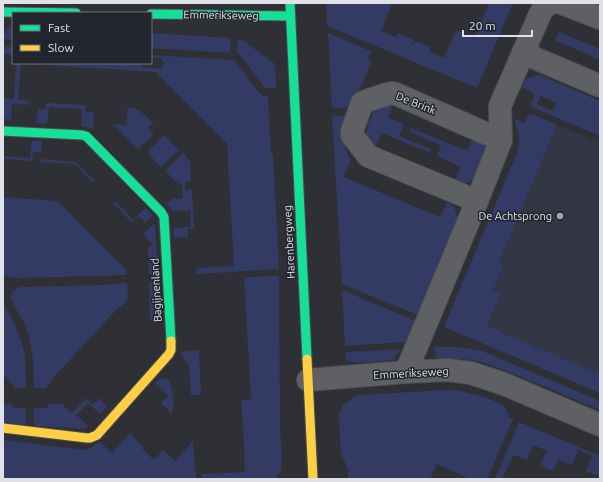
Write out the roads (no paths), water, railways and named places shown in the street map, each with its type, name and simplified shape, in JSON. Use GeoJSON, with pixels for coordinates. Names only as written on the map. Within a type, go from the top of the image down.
{"type":"FeatureCollection","features":[{"type":"Feature","properties":{"kind":"street","name":"Harenbergweg"},"geometry":{"type":"LineString","coordinates":[[290,3],[313,479]]}},
{"type":"Feature","properties":{"kind":"street"},"geometry":{"type":"LineString","coordinates":[[406,372],[501,140],[500,106],[540,14],[544,7],[551,3]]}},
{"type":"Feature","properties":{"kind":"street"},"geometry":{"type":"LineString","coordinates":[[561,3],[600,18]]}},
{"type":"Feature","properties":{"kind":"street","name":"Emmerikseweg"},"geometry":{"type":"LineString","coordinates":[[152,14],[290,16]]}},
{"type":"Feature","properties":{"kind":"street"},"geometry":{"type":"LineString","coordinates":[[523,53],[600,86]]}},
{"type":"Feature","properties":{"kind":"street","name":"De Brink"},"geometry":{"type":"LineString","coordinates":[[477,201],[368,156],[352,135],[362,103],[387,94],[396,94],[501,140]]}},
{"type":"Feature","properties":{"kind":"street","name":"Bagijnenland"},"geometry":{"type":"LineString","coordinates":[[3,130],[86,136],[161,212],[164,217],[171,350],[94,437],[87,438],[3,428]]}},
{"type":"Feature","properties":{"kind":"street","name":"Emmerikseweg"},"geometry":{"type":"LineString","coordinates":[[308,380],[448,370],[471,373],[504,384],[600,425]]}},
{"type":"Feature","properties":{"kind":"place","name":"De Achtsprong"},"geometry":{"type":"Point","coordinates":[560,216]}}]}
